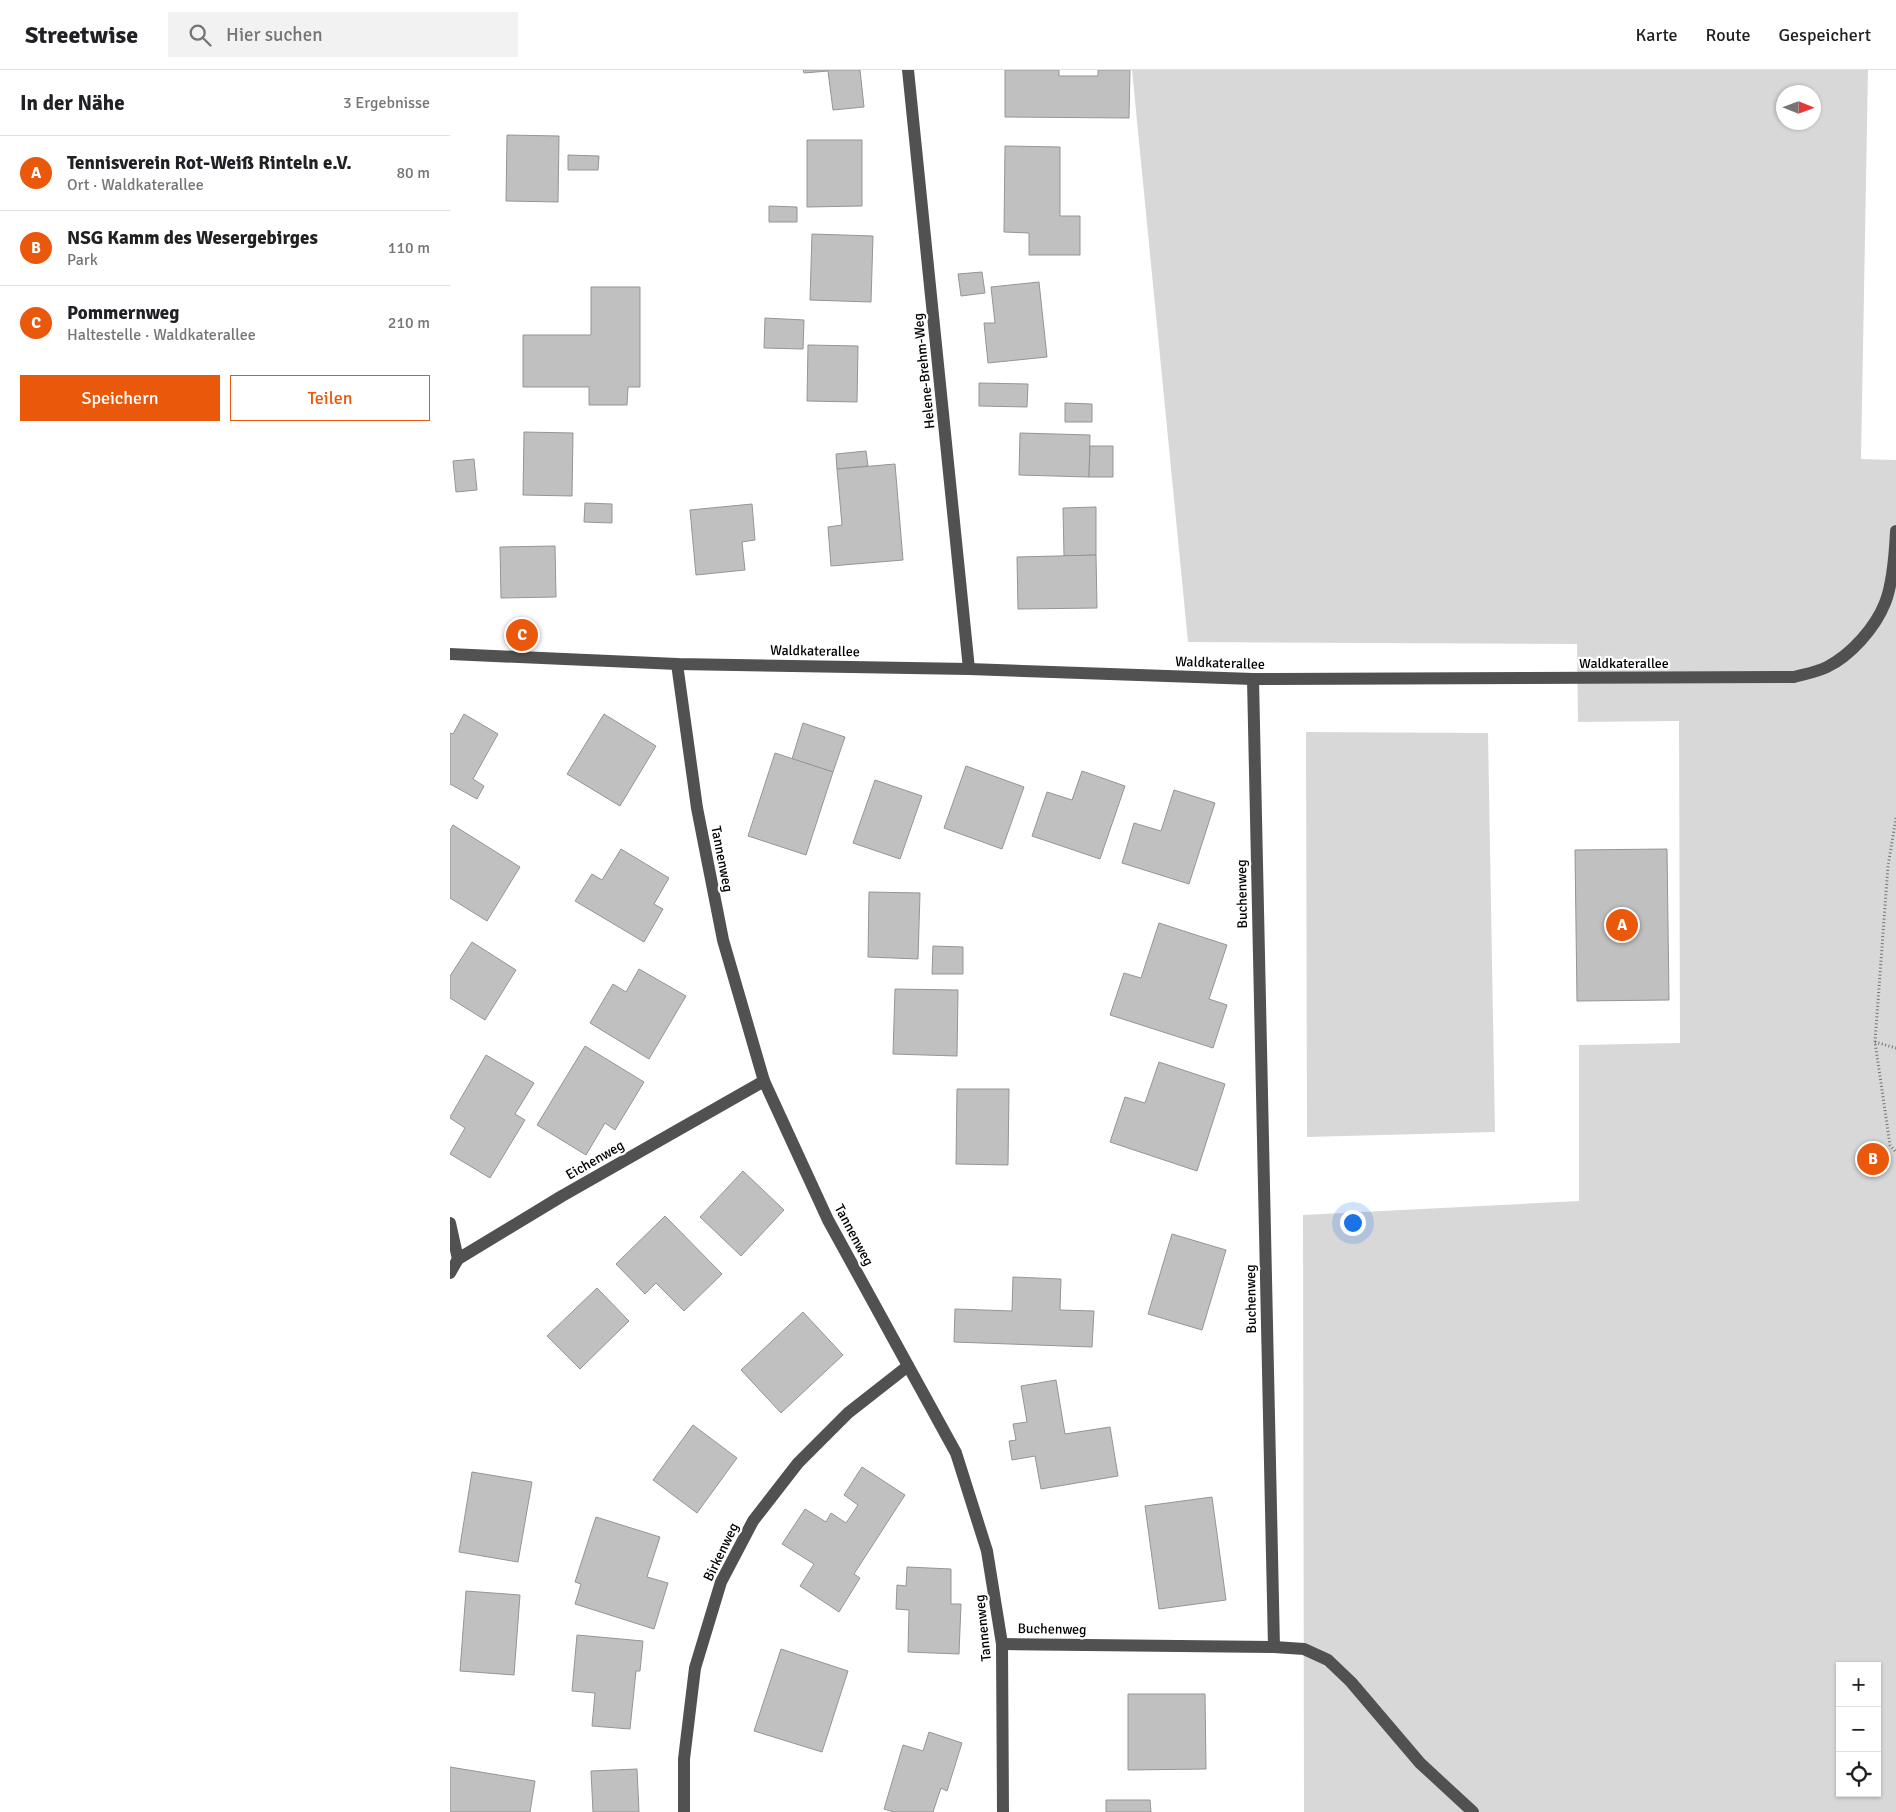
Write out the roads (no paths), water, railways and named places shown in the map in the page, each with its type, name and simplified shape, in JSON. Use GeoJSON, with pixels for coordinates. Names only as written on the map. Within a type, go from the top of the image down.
{"type":"FeatureCollection","features":[{"type":"Feature","properties":{"kind":"street","name":"Helene-Brehm-Weg"},"geometry":{"type":"LineString","coordinates":[[908,70],[969,669]]}},
{"type":"Feature","properties":{"kind":"street","name":"Waldkaterallee"},"geometry":{"type":"LineString","coordinates":[[450,654],[677,664],[969,669],[1253,679],[1794,677],[1827,667],[1851,650],[1871,628],[1886,602],[1894,562],[1896,531]]}},
{"type":"Feature","properties":{"kind":"street","name":"Tannenweg"},"geometry":{"type":"LineString","coordinates":[[677,664],[697,808],[723,940],[764,1081],[828,1220],[956,1453],[988,1551],[1002,1644],[1003,1812]]}},
{"type":"Feature","properties":{"kind":"street","name":"Buchenweg"},"geometry":{"type":"LineString","coordinates":[[1002,1644],[1274,1647],[1253,679]]}},
{"type":"Feature","properties":{"kind":"street","name":"Eichenweg"},"geometry":{"type":"LineString","coordinates":[[450,1273],[458,1259],[562,1196],[764,1081]]}},
{"type":"Feature","properties":{"kind":"street"},"geometry":{"type":"LineString","coordinates":[[450,1223],[458,1259]]}},
{"type":"Feature","properties":{"kind":"street","name":"Birkenweg"},"geometry":{"type":"LineString","coordinates":[[684,1812],[684,1759],[695,1668],[721,1582],[753,1521],[798,1463],[848,1413],[908,1366]]}},
{"type":"Feature","properties":{"kind":"street"},"geometry":{"type":"LineString","coordinates":[[1274,1647],[1304,1649],[1328,1660],[1350,1682],[1420,1763],[1473,1812]]}},
{"type":"Feature","properties":{"kind":"place","name":"Pommernweg"},"geometry":{"type":"Point","coordinates":[522,635]}},
{"type":"Feature","properties":{"kind":"place","name":"Tennisverein Rot-Weiß Rinteln e.V."},"geometry":{"type":"Point","coordinates":[1622,925]}},
{"type":"Feature","properties":{"kind":"place","name":"NSG Kamm des Wesergebirges"},"geometry":{"type":"Point","coordinates":[1873,1159]}}]}
